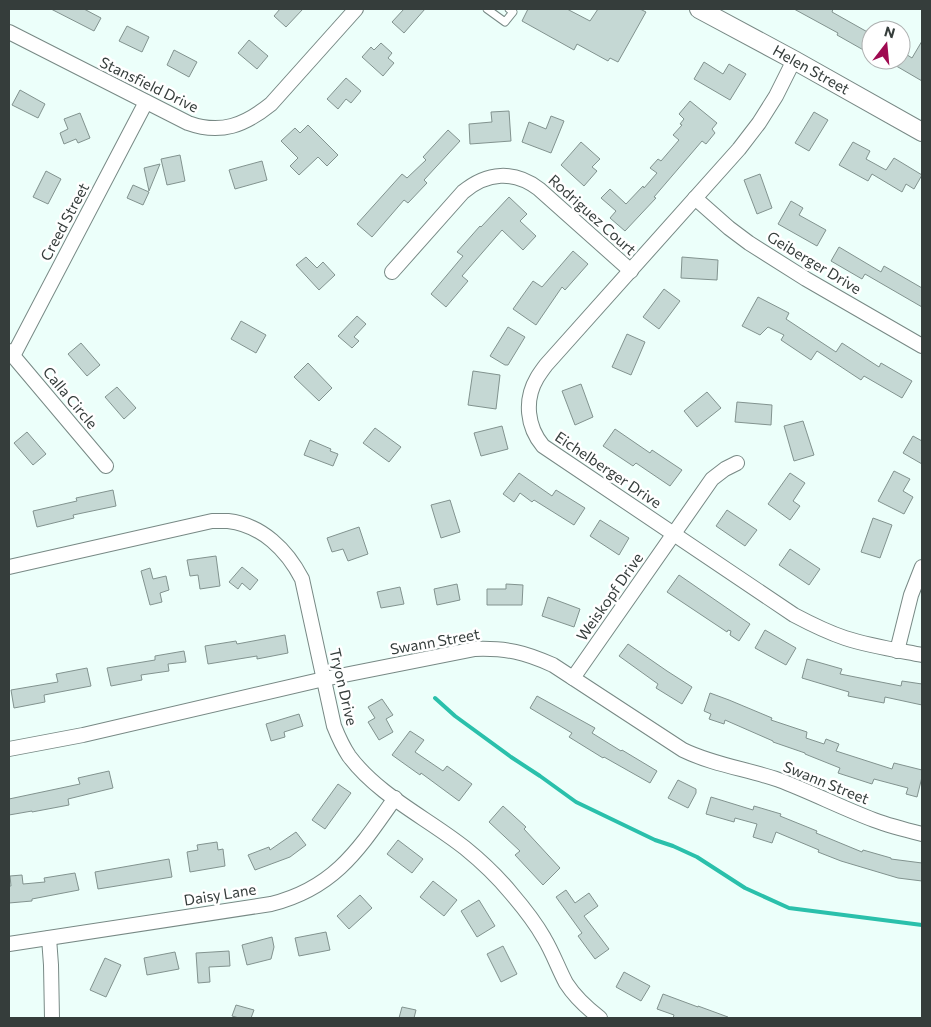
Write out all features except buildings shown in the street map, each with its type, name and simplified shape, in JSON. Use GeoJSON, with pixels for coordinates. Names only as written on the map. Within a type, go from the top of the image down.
{"type":"FeatureCollection","features":[{"type":"Feature","properties":{"kind":"street","name":"Stansfield Drive"},"geometry":{"type":"LineString","coordinates":[[9,32],[188,124],[212,129],[244,122],[271,104],[356,9]]}},
{"type":"Feature","properties":{"kind":"street","name":"Helen Street"},"geometry":{"type":"LineString","coordinates":[[699,9],[922,132]]}},
{"type":"Feature","properties":{"kind":"street","name":"Eichelberger Drive"},"geometry":{"type":"LineString","coordinates":[[794,60],[776,96],[759,123],[739,149],[546,365],[537,378],[531,393],[530,417],[534,433],[543,446],[794,615],[823,630],[846,638],[897,651],[922,655]]}},
{"type":"Feature","properties":{"kind":"street","name":"Creed Street"},"geometry":{"type":"LineString","coordinates":[[11,354],[146,102]]}},
{"type":"Feature","properties":{"kind":"street","name":"Rodriguez Court"},"geometry":{"type":"LineString","coordinates":[[392,272],[464,192],[477,182],[500,176],[524,179],[539,188],[631,271]]}},
{"type":"Feature","properties":{"kind":"street","name":"Geiberger Drive"},"geometry":{"type":"LineString","coordinates":[[696,198],[729,228],[749,243],[806,279],[922,346]]}},
{"type":"Feature","properties":{"kind":"street","name":"Calla Circle"},"geometry":{"type":"LineString","coordinates":[[11,354],[106,466]]}},
{"type":"Feature","properties":{"kind":"street","name":"Weiskopf Drive"},"geometry":{"type":"LineString","coordinates":[[573,678],[712,479],[724,469],[737,463]]}},
{"type":"Feature","properties":{"kind":"street","name":"Tryon Drive"},"geometry":{"type":"LineString","coordinates":[[9,567],[212,521],[229,521],[245,525],[260,531],[273,540],[295,564],[302,579],[334,726],[348,755],[382,789],[464,848],[489,869],[526,912],[544,939],[566,982],[591,1016]]}},
{"type":"Feature","properties":{"kind":"street"},"geometry":{"type":"LineString","coordinates":[[897,651],[911,595],[922,567]]}},
{"type":"Feature","properties":{"kind":"street","name":"Swann Street"},"geometry":{"type":"LineString","coordinates":[[9,749],[83,735],[324,679],[475,649],[492,648],[516,651],[553,665],[684,750],[698,757],[777,780],[815,794],[873,820],[922,834]]}},
{"type":"Feature","properties":{"kind":"street","name":"Daisy Lane"},"geometry":{"type":"LineString","coordinates":[[9,944],[271,904],[302,894],[336,872],[353,855],[363,844],[395,798]]}},
{"type":"Feature","properties":{"kind":"street"},"geometry":{"type":"LineString","coordinates":[[49,938],[52,965],[52,1018]]}},
{"type":"Feature","properties":{"kind":"lane"},"geometry":{"type":"LineString","coordinates":[[487,9],[505,22],[513,12],[509,9]]}},
{"type":"Feature","properties":{"kind":"waterway"},"geometry":{"type":"LineString","coordinates":[[435,698],[455,716],[576,802],[655,840],[697,857],[745,888],[789,908],[922,925]]}}]}
